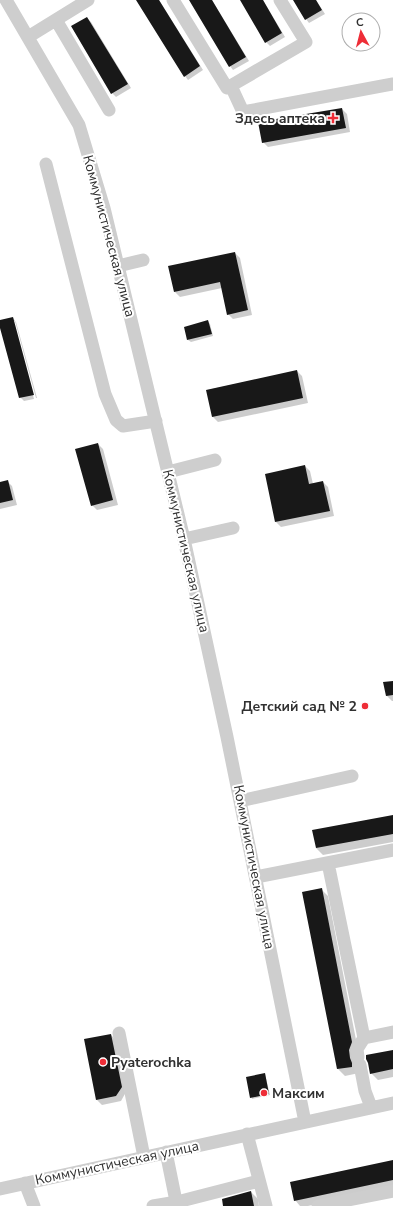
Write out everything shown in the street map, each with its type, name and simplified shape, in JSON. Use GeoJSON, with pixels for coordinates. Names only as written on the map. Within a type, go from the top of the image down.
{"type":"FeatureCollection","features":[{"type":"Feature","properties":{"kind":"street","name":"Коммунистическая улица"},"geometry":{"type":"LineString","coordinates":[[6,0],[79,125],[104,208],[184,539],[256,877],[305,1122]]}},
{"type":"Feature","properties":{"kind":"street"},"geometry":{"type":"LineString","coordinates":[[28,37],[88,0]]}},
{"type":"Feature","properties":{"kind":"street"},"geometry":{"type":"LineString","coordinates":[[173,0],[227,88],[306,42],[280,0]]}},
{"type":"Feature","properties":{"kind":"street"},"geometry":{"type":"LineString","coordinates":[[56,20],[109,110]]}},
{"type":"Feature","properties":{"kind":"street"},"geometry":{"type":"LineString","coordinates":[[231,86],[243,112],[393,84]]}},
{"type":"Feature","properties":{"kind":"street"},"geometry":{"type":"LineString","coordinates":[[46,164],[105,394],[116,420],[122,426],[156,421]]}},
{"type":"Feature","properties":{"kind":"street"},"geometry":{"type":"LineString","coordinates":[[118,266],[143,260]]}},
{"type":"Feature","properties":{"kind":"street"},"geometry":{"type":"LineString","coordinates":[[168,472],[215,460]]}},
{"type":"Feature","properties":{"kind":"street"},"geometry":{"type":"LineString","coordinates":[[184,539],[232,528]]}},
{"type":"Feature","properties":{"kind":"street"},"geometry":{"type":"LineString","coordinates":[[240,801],[352,776]]}},
{"type":"Feature","properties":{"kind":"street"},"geometry":{"type":"LineString","coordinates":[[256,877],[393,850]]}},
{"type":"Feature","properties":{"kind":"street"},"geometry":{"type":"LineString","coordinates":[[328,863],[364,1038],[357,1049],[365,1091],[371,1108]]}},
{"type":"Feature","properties":{"kind":"street"},"geometry":{"type":"LineString","coordinates":[[364,1038],[393,1032]]}},
{"type":"Feature","properties":{"kind":"street"},"geometry":{"type":"LineString","coordinates":[[119,1033],[144,1157]]}},
{"type":"Feature","properties":{"kind":"street","name":"Коммунистическая улица"},"geometry":{"type":"LineString","coordinates":[[0,1189],[393,1103]]}},
{"type":"Feature","properties":{"kind":"street"},"geometry":{"type":"LineString","coordinates":[[246,1134],[266,1206]]}},
{"type":"Feature","properties":{"kind":"street"},"geometry":{"type":"LineString","coordinates":[[166,1152],[177,1204]]}},
{"type":"Feature","properties":{"kind":"street"},"geometry":{"type":"LineString","coordinates":[[152,1206],[177,1204],[259,1181]]}},
{"type":"Feature","properties":{"kind":"street"},"geometry":{"type":"LineString","coordinates":[[25,1183],[34,1206]]}},
{"type":"Feature","properties":{"kind":"street"},"geometry":{"type":"LineString","coordinates":[[318,1206],[393,1191]]}},
{"type":"Feature","properties":{"kind":"building"},"geometry":{"type":"Polygon","coordinates":[[[136,0],[159,0],[200,66],[184,77],[136,0]]]}},
{"type":"Feature","properties":{"kind":"building"},"geometry":{"type":"Polygon","coordinates":[[[189,0],[212,0],[246,57],[229,67],[189,0]]]}},
{"type":"Feature","properties":{"kind":"building"},"geometry":{"type":"Polygon","coordinates":[[[240,0],[263,0],[282,33],[265,43],[240,0]]]}},
{"type":"Feature","properties":{"kind":"building"},"geometry":{"type":"Polygon","coordinates":[[[293,0],[316,0],[322,10],[305,20],[293,0]]]}},
{"type":"Feature","properties":{"kind":"building"},"geometry":{"type":"Polygon","coordinates":[[[87,17],[128,84],[111,94],[71,26],[87,17]]]}},
{"type":"Feature","properties":{"kind":"building"},"geometry":{"type":"Polygon","coordinates":[[[342,108],[346,128],[262,143],[258,122],[342,108]]]}},
{"type":"Feature","properties":{"kind":"building"},"geometry":{"type":"Polygon","coordinates":[[[235,252],[248,310],[227,315],[220,282],[174,292],[168,266],[235,252]]]}},
{"type":"Feature","properties":{"kind":"building"},"geometry":{"type":"Polygon","coordinates":[[[13,317],[34,395],[19,398],[0,328],[0,320],[13,317]]]}},
{"type":"Feature","properties":{"kind":"building"},"geometry":{"type":"Polygon","coordinates":[[[208,320],[212,334],[187,340],[184,327],[208,320]]]}},
{"type":"Feature","properties":{"kind":"building"},"geometry":{"type":"Polygon","coordinates":[[[297,370],[303,398],[212,417],[206,390],[297,370]]]}},
{"type":"Feature","properties":{"kind":"building"},"geometry":{"type":"Polygon","coordinates":[[[98,443],[113,500],[91,506],[75,449],[98,443]]]}},
{"type":"Feature","properties":{"kind":"building"},"geometry":{"type":"Polygon","coordinates":[[[305,465],[309,484],[323,481],[330,511],[275,522],[265,474],[305,465]]]}},
{"type":"Feature","properties":{"kind":"building"},"geometry":{"type":"Polygon","coordinates":[[[8,480],[13,500],[0,503],[0,482],[8,480]]]}},
{"type":"Feature","properties":{"kind":"building"},"geometry":{"type":"Polygon","coordinates":[[[393,681],[393,695],[386,696],[383,682],[393,681]]]}},
{"type":"Feature","properties":{"kind":"building"},"geometry":{"type":"Polygon","coordinates":[[[393,815],[393,834],[316,848],[312,830],[393,815]]]}},
{"type":"Feature","properties":{"kind":"building"},"geometry":{"type":"Polygon","coordinates":[[[322,888],[352,1042],[349,1050],[352,1067],[337,1069],[302,892],[322,888]]]}},
{"type":"Feature","properties":{"kind":"building","name":"Pyaterochka"},"geometry":{"type":"Polygon","coordinates":[[[111,1034],[122,1087],[116,1096],[96,1100],[84,1039],[111,1034]]]}},
{"type":"Feature","properties":{"kind":"building"},"geometry":{"type":"Polygon","coordinates":[[[393,1050],[393,1069],[370,1074],[366,1055],[393,1050]]]}},
{"type":"Feature","properties":{"kind":"building"},"geometry":{"type":"Polygon","coordinates":[[[265,1073],[269,1094],[250,1098],[246,1077],[265,1073]]]}},
{"type":"Feature","properties":{"kind":"building"},"geometry":{"type":"Polygon","coordinates":[[[393,1160],[393,1180],[294,1201],[290,1182],[393,1160]]]}},
{"type":"Feature","properties":{"kind":"building"},"geometry":{"type":"Polygon","coordinates":[[[251,1191],[254,1206],[223,1206],[222,1199],[251,1191]]]}},
{"type":"Feature","properties":{"kind":"place","name":"Здесь аптека"},"geometry":{"type":"Point","coordinates":[333,118]}},
{"type":"Feature","properties":{"kind":"place","name":"Детский сад № 2"},"geometry":{"type":"Point","coordinates":[365,706]}},
{"type":"Feature","properties":{"kind":"place","name":"Pyaterochka"},"geometry":{"type":"Point","coordinates":[103,1062]}},
{"type":"Feature","properties":{"kind":"place","name":"Максим"},"geometry":{"type":"Point","coordinates":[264,1093]}}]}
